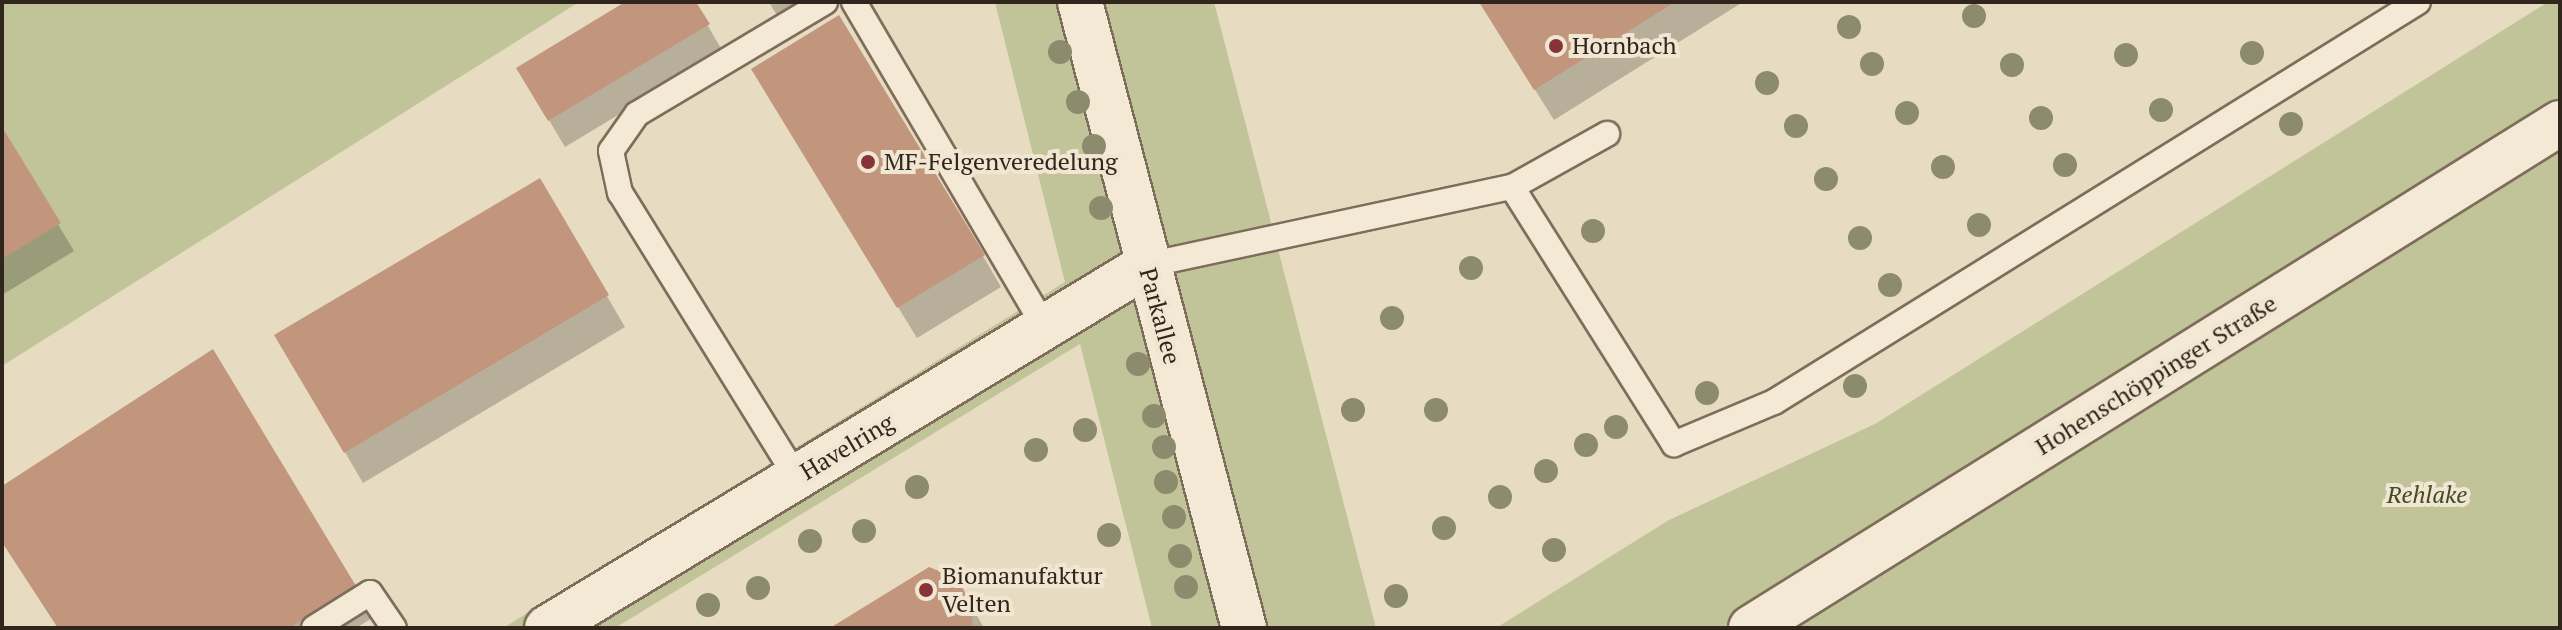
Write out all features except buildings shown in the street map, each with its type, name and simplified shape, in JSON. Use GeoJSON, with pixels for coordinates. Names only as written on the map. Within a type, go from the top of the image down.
{"type":"FeatureCollection","features":[{"type":"Feature","properties":{"kind":"street","name":"Parkallee"},"geometry":{"type":"LineString","coordinates":[[1080,2],[1244,628]]}},
{"type":"Feature","properties":{"kind":"street","name":"Hohenschöppinger Straße"},"geometry":{"type":"LineString","coordinates":[[1751,628],[2560,123]]}},
{"type":"Feature","properties":{"kind":"street","name":"Havelring"},"geometry":{"type":"LineString","coordinates":[[547,628],[1147,265]]}},
{"type":"Feature","properties":{"kind":"lane"},"geometry":{"type":"LineString","coordinates":[[797,478],[620,193],[611,151],[637,114],[825,2]]}},
{"type":"Feature","properties":{"kind":"lane"},"geometry":{"type":"LineString","coordinates":[[854,2],[1045,327]]}},
{"type":"Feature","properties":{"kind":"lane"},"geometry":{"type":"LineString","coordinates":[[1512,187],[1674,444],[1774,402],[2418,2]]}},
{"type":"Feature","properties":{"kind":"lane"},"geometry":{"type":"LineString","coordinates":[[1147,265],[1512,187],[1607,134]]}},
{"type":"Feature","properties":{"kind":"lane"},"geometry":{"type":"LineString","coordinates":[[314,628],[370,593],[394,628]]}},
{"type":"Feature","properties":{"kind":"green space"},"geometry":{"type":"Polygon","coordinates":[[[2,2],[579,2],[2,366],[2,2]]]}},
{"type":"Feature","properties":{"kind":"green space"},"geometry":{"type":"Polygon","coordinates":[[[995,2],[1214,2],[1376,628],[1152,628],[1080,344],[615,628],[503,628],[1065,282],[995,2]]]}},
{"type":"Feature","properties":{"kind":"green space","name":"Rehlake"},"geometry":{"type":"Polygon","coordinates":[[[2548,2],[2560,2],[2560,628],[1496,628],[1669,520],[1875,424],[2548,2]]]}},
{"type":"Feature","properties":{"kind":"place","name":"Hornbach"},"geometry":{"type":"Point","coordinates":[1556,46]}},
{"type":"Feature","properties":{"kind":"place","name":"MF-Felgenveredelung"},"geometry":{"type":"Point","coordinates":[868,162]}},
{"type":"Feature","properties":{"kind":"place","name":"Biomanufaktur Velten"},"geometry":{"type":"Point","coordinates":[926,590]}}]}
